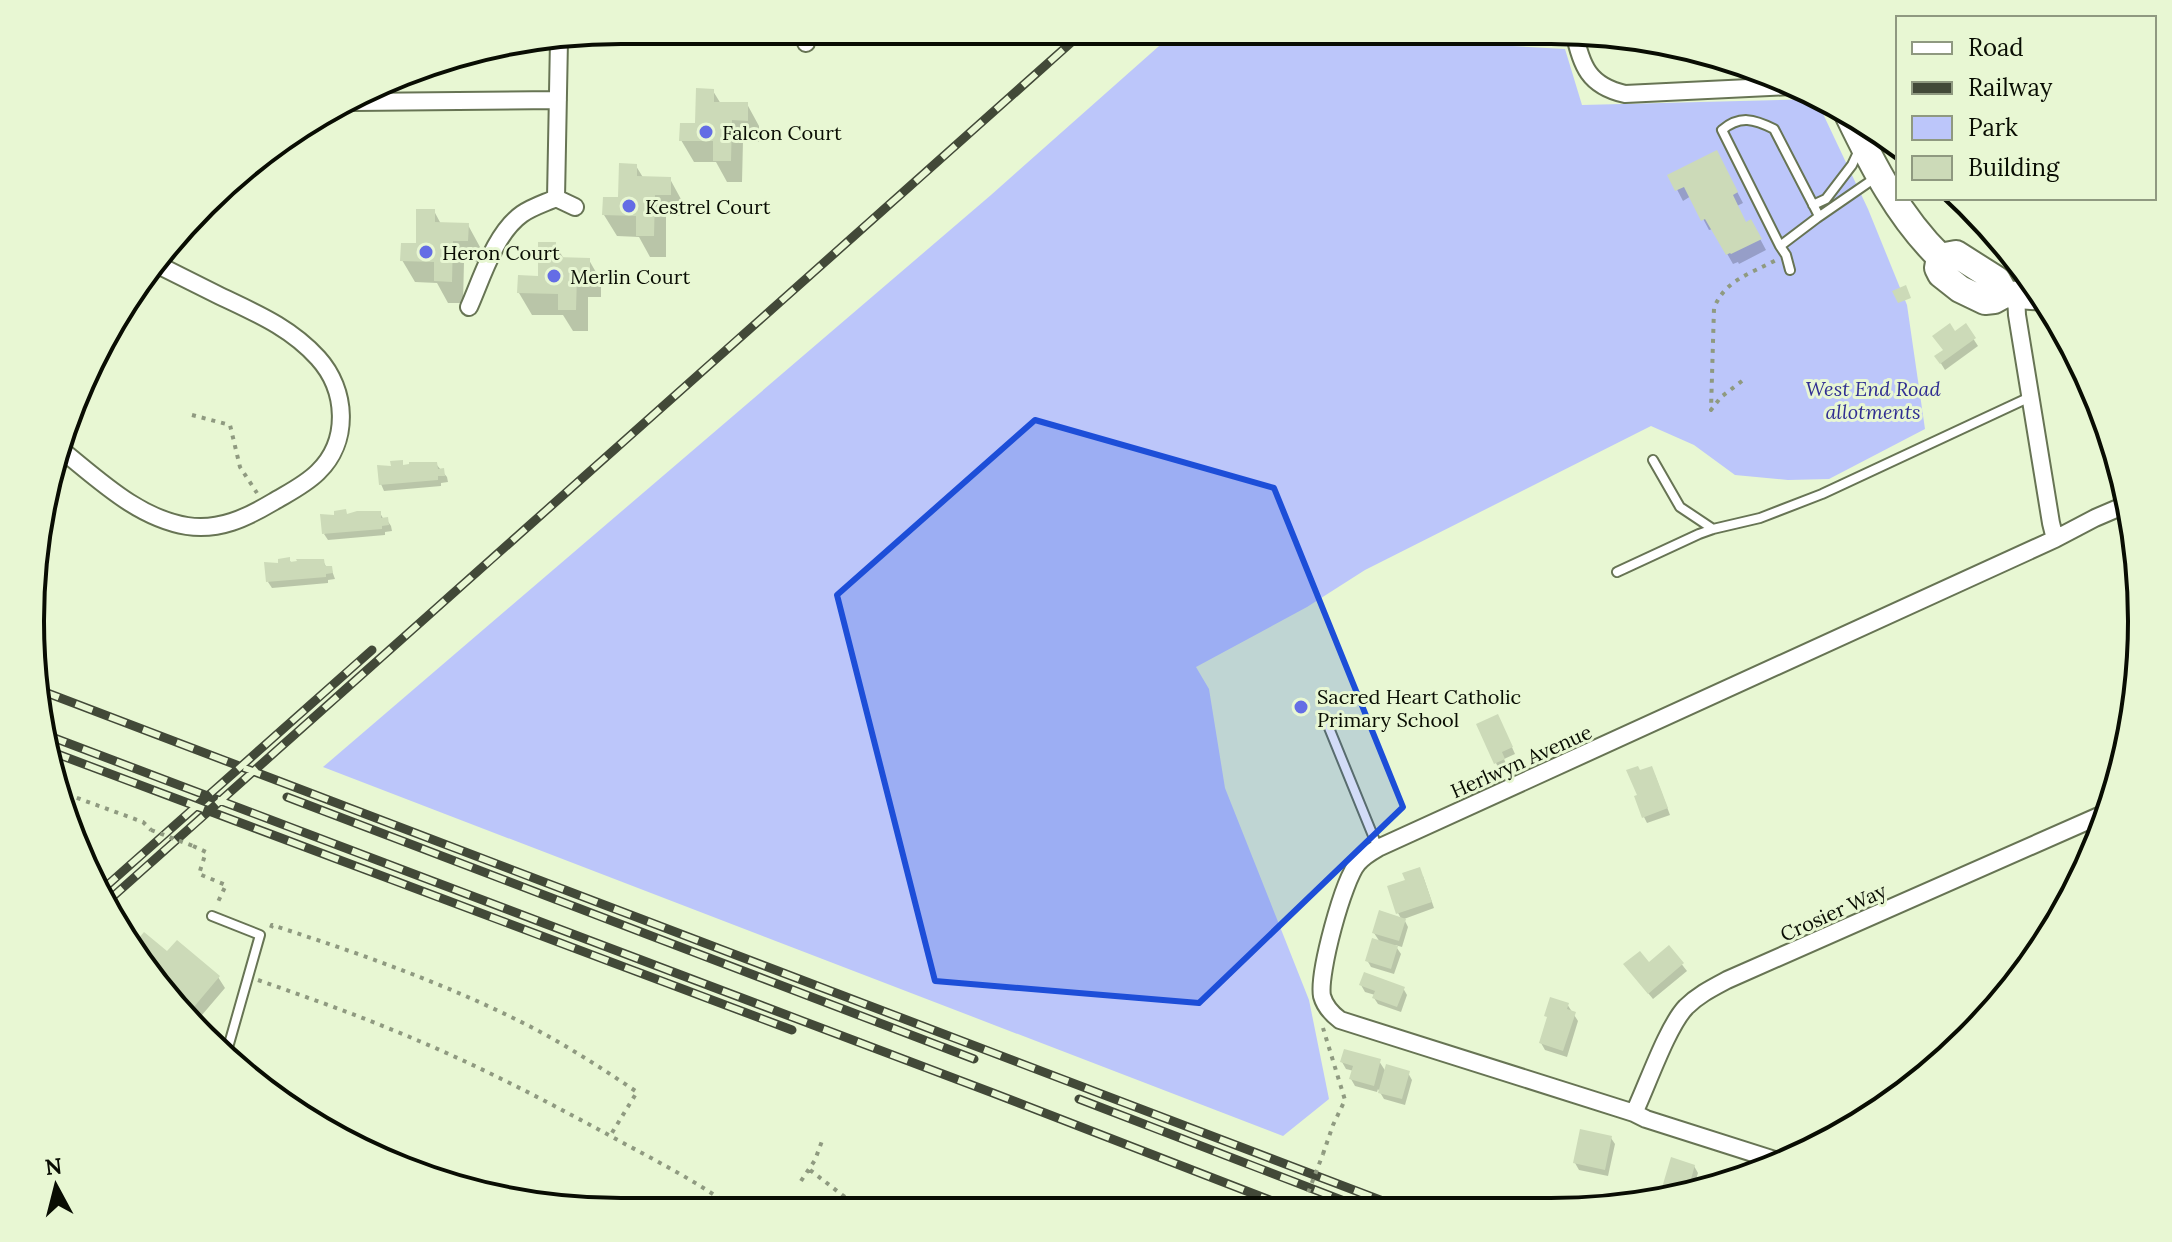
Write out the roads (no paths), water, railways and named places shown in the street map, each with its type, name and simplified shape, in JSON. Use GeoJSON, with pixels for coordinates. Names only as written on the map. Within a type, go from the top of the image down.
{"type":"FeatureCollection","features":[{"type":"Feature","properties":{"kind":"main road"},"geometry":{"type":"LineString","coordinates":[[1874,142],[1879,176],[1922,239],[1940,257],[1956,254],[1997,280],[2010,295],[2028,296]]}},
{"type":"Feature","properties":{"kind":"street"},"geometry":{"type":"LineString","coordinates":[[1577,45],[1585,69],[1596,82],[1609,90],[1625,94],[1769,87]]}},
{"type":"Feature","properties":{"kind":"street"},"geometry":{"type":"LineString","coordinates":[[556,198],[559,48]]}},
{"type":"Feature","properties":{"kind":"street"},"geometry":{"type":"LineString","coordinates":[[371,102],[558,100]]}},
{"type":"Feature","properties":{"kind":"street"},"geometry":{"type":"LineString","coordinates":[[556,198],[575,207]]}},
{"type":"Feature","properties":{"kind":"street"},"geometry":{"type":"LineString","coordinates":[[469,307],[500,238],[510,225],[521,215],[556,198]]}},
{"type":"Feature","properties":{"kind":"street"},"geometry":{"type":"LineString","coordinates":[[69,456],[139,508],[154,516],[199,527],[229,524],[252,515],[308,481],[330,458],[341,427],[339,393],[331,375],[305,345],[271,320],[165,268]]}},
{"type":"Feature","properties":{"kind":"street"},"geometry":{"type":"LineString","coordinates":[[2010,295],[2055,539]]}},
{"type":"Feature","properties":{"kind":"street","name":"Herlwyn Avenue"},"geometry":{"type":"LineString","coordinates":[[1634,1113],[1340,1020],[1330,1012],[1322,994],[1325,961],[1346,883],[1358,863],[1378,848],[2117,509]]}},
{"type":"Feature","properties":{"kind":"street","name":"Crosier Way"},"geometry":{"type":"LineString","coordinates":[[1634,1113],[1672,1030],[1684,1010],[1703,993],[2092,819]]}},
{"type":"Feature","properties":{"kind":"street"},"geometry":{"type":"LineString","coordinates":[[1634,1113],[1764,1157]]}},
{"type":"Feature","properties":{"kind":"lane"},"geometry":{"type":"LineString","coordinates":[[1790,270],[1786,255],[1722,130],[1732,122],[1744,120],[1761,122],[1774,129],[1819,216]]}},
{"type":"Feature","properties":{"kind":"lane"},"geometry":{"type":"LineString","coordinates":[[1813,205],[1826,199],[1871,140]]}},
{"type":"Feature","properties":{"kind":"lane"},"geometry":{"type":"LineString","coordinates":[[1780,246],[1879,176]]}},
{"type":"Feature","properties":{"kind":"lane"},"geometry":{"type":"LineString","coordinates":[[1617,572],[1713,529],[1760,518],[1822,494],[2030,397]]}},
{"type":"Feature","properties":{"kind":"lane"},"geometry":{"type":"LineString","coordinates":[[1653,460],[1680,507],[1713,529]]}},
{"type":"Feature","properties":{"kind":"lane"},"geometry":{"type":"LineString","coordinates":[[1325,718],[1378,848]]}},
{"type":"Feature","properties":{"kind":"lane"},"geometry":{"type":"LineString","coordinates":[[212,916],[260,935],[229,1044]]}},
{"type":"Feature","properties":{"kind":"railway"},"geometry":{"type":"LineString","coordinates":[[114,896],[1069,44]]}},
{"type":"Feature","properties":{"kind":"railway"},"geometry":{"type":"LineString","coordinates":[[108,884],[372,650]]}},
{"type":"Feature","properties":{"kind":"railway"},"geometry":{"type":"LineString","coordinates":[[49,694],[1375,1198]]}},
{"type":"Feature","properties":{"kind":"railway"},"geometry":{"type":"LineString","coordinates":[[56,739],[1264,1198]]}},
{"type":"Feature","properties":{"kind":"railway"},"geometry":{"type":"LineString","coordinates":[[60,755],[792,1030]]}},
{"type":"Feature","properties":{"kind":"railway"},"geometry":{"type":"LineString","coordinates":[[287,797],[974,1059]]}},
{"type":"Feature","properties":{"kind":"railway"},"geometry":{"type":"LineString","coordinates":[[1079,1099],[1336,1198]]}},
{"type":"Feature","properties":{"kind":"place","name":"Falcon Court"},"geometry":{"type":"Point","coordinates":[706,132]}},
{"type":"Feature","properties":{"kind":"place","name":"Kestrel Court"},"geometry":{"type":"Point","coordinates":[629,206]}},
{"type":"Feature","properties":{"kind":"place","name":"Heron Court"},"geometry":{"type":"Point","coordinates":[426,252]}},
{"type":"Feature","properties":{"kind":"place","name":"Merlin Court"},"geometry":{"type":"Point","coordinates":[554,276]}},
{"type":"Feature","properties":{"kind":"place","name":"Sacred Heart Catholic Primary School"},"geometry":{"type":"Point","coordinates":[1301,707]}},
{"type":"Feature","properties":{"kind":"park label","name":"West End Road allotments"},"geometry":{"type":"Point","coordinates":[1873,400]}}]}
